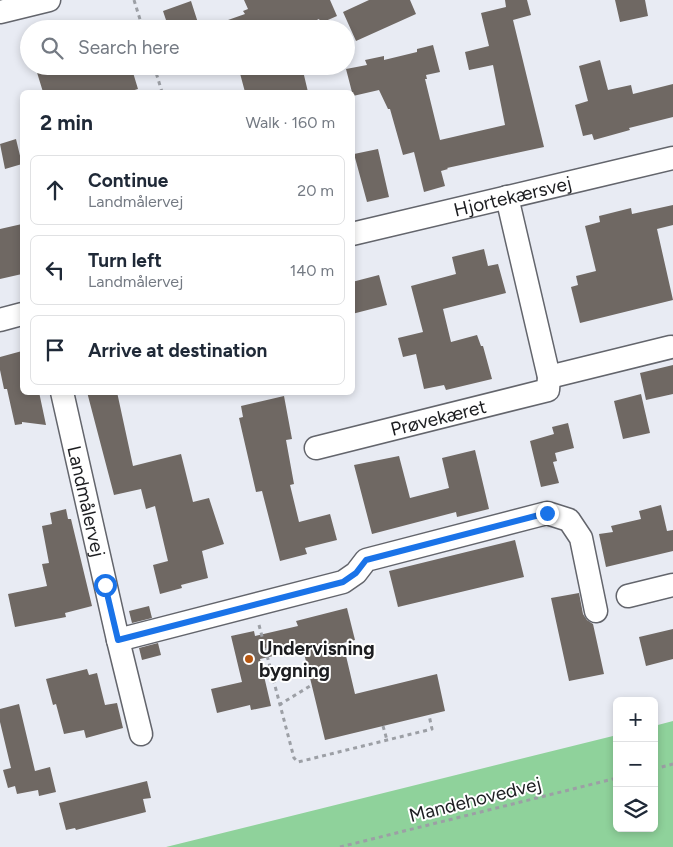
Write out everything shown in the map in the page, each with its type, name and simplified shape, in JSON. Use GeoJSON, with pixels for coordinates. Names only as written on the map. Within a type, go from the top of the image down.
{"type":"FeatureCollection","features":[{"type":"Feature","properties":{"kind":"street"},"geometry":{"type":"LineString","coordinates":[[0,12],[40,1]]}},
{"type":"Feature","properties":{"kind":"street","name":"Hjortekærsvej"},"geometry":{"type":"LineString","coordinates":[[355,233],[673,158]]}},
{"type":"Feature","properties":{"kind":"street"},"geometry":{"type":"LineString","coordinates":[[507,197],[549,377],[671,347]]}},
{"type":"Feature","properties":{"kind":"street"},"geometry":{"type":"LineString","coordinates":[[0,320],[20,315]]}},
{"type":"Feature","properties":{"kind":"street","name":"Prøvekæret"},"geometry":{"type":"LineString","coordinates":[[316,448],[548,390],[549,377]]}},
{"type":"Feature","properties":{"kind":"street","name":"Landmålervej"},"geometry":{"type":"LineString","coordinates":[[63,395],[141,734]]}},
{"type":"Feature","properties":{"kind":"street"},"geometry":{"type":"LineString","coordinates":[[118,640],[343,582],[356,573],[366,560],[547,513],[569,520],[581,538],[596,611]]}},
{"type":"Feature","properties":{"kind":"street"},"geometry":{"type":"LineString","coordinates":[[628,596],[673,585]]}},
{"type":"Feature","properties":{"kind":"path"},"geometry":{"type":"LineString","coordinates":[[134,0],[140,20]]}},
{"type":"Feature","properties":{"kind":"path"},"geometry":{"type":"LineString","coordinates":[[157,75],[161,90]]}},
{"type":"Feature","properties":{"kind":"path"},"geometry":{"type":"LineString","coordinates":[[254,605],[279,705],[283,712],[294,758],[298,762],[432,729],[429,715]]}},
{"type":"Feature","properties":{"kind":"path"},"geometry":{"type":"LineString","coordinates":[[279,705],[310,686]]}},
{"type":"Feature","properties":{"kind":"path"},"geometry":{"type":"LineString","coordinates":[[384,726],[387,740]]}},
{"type":"Feature","properties":{"kind":"path"},"geometry":{"type":"LineString","coordinates":[[658,768],[673,764]]}},
{"type":"Feature","properties":{"kind":"path","name":"Mandehovedvej"},"geometry":{"type":"LineString","coordinates":[[340,847],[613,779]]}},
{"type":"Feature","properties":{"kind":"green space"},"geometry":{"type":"Polygon","coordinates":[[[673,721],[673,847],[166,847],[613,736],[613,832],[658,832],[658,725],[673,721]]]}},
{"type":"Feature","properties":{"kind":"building"},"geometry":{"type":"Polygon","coordinates":[[[244,0],[330,0],[337,16],[328,20],[228,20],[245,14],[243,11],[248,9],[244,0]]]}},
{"type":"Feature","properties":{"kind":"building"},"geometry":{"type":"Polygon","coordinates":[[[369,0],[410,0],[416,14],[356,41],[355,20],[347,20],[343,12],[369,0]]]}},
{"type":"Feature","properties":{"kind":"building"},"geometry":{"type":"Polygon","coordinates":[[[505,0],[527,0],[531,15],[513,20],[544,147],[447,168],[441,171],[445,186],[424,192],[414,152],[403,155],[390,109],[388,109],[379,90],[355,96],[355,90],[351,90],[348,75],[355,75],[355,67],[367,65],[365,60],[384,56],[384,60],[417,52],[417,49],[433,45],[440,72],[426,75],[427,79],[425,79],[440,140],[505,125],[493,65],[469,70],[465,52],[489,46],[481,13],[506,7],[505,0]]]}},
{"type":"Feature","properties":{"kind":"building"},"geometry":{"type":"Polygon","coordinates":[[[615,0],[645,0],[648,16],[620,22],[615,0]]]}},
{"type":"Feature","properties":{"kind":"building"},"geometry":{"type":"Polygon","coordinates":[[[191,1],[197,20],[166,20],[163,11],[191,1]]]}},
{"type":"Feature","properties":{"kind":"building"},"geometry":{"type":"Polygon","coordinates":[[[600,60],[608,90],[631,85],[633,94],[673,84],[673,117],[629,128],[630,130],[594,140],[592,134],[583,136],[575,105],[588,101],[579,66],[600,60]]]}},
{"type":"Feature","properties":{"kind":"building"},"geometry":{"type":"Polygon","coordinates":[[[38,75],[134,75],[138,89],[135,90],[42,90],[38,75]]]}},
{"type":"Feature","properties":{"kind":"building"},"geometry":{"type":"Polygon","coordinates":[[[240,75],[304,75],[308,90],[244,90],[240,75]]]}},
{"type":"Feature","properties":{"kind":"building"},"geometry":{"type":"Polygon","coordinates":[[[16,139],[20,165],[5,169],[0,144],[16,139]]]}},
{"type":"Feature","properties":{"kind":"building"},"geometry":{"type":"Polygon","coordinates":[[[378,149],[389,197],[367,202],[355,154],[378,149]]]}},
{"type":"Feature","properties":{"kind":"building"},"geometry":{"type":"Polygon","coordinates":[[[673,205],[673,225],[657,229],[673,300],[580,323],[571,287],[578,285],[576,276],[596,271],[585,226],[600,222],[599,216],[631,208],[632,214],[673,205]]]}},
{"type":"Feature","properties":{"kind":"building"},"geometry":{"type":"Polygon","coordinates":[[[20,224],[20,274],[0,279],[0,229],[20,224]]]}},
{"type":"Feature","properties":{"kind":"building"},"geometry":{"type":"Polygon","coordinates":[[[484,249],[488,266],[498,264],[506,293],[443,309],[451,342],[477,335],[481,346],[483,346],[492,379],[446,390],[444,385],[424,389],[416,354],[403,357],[398,338],[423,332],[411,286],[456,274],[452,257],[484,249]]]}},
{"type":"Feature","properties":{"kind":"building"},"geometry":{"type":"Polygon","coordinates":[[[379,275],[387,305],[355,313],[355,281],[379,275]]]}},
{"type":"Feature","properties":{"kind":"building"},"geometry":{"type":"Polygon","coordinates":[[[20,352],[20,395],[40,395],[46,425],[22,422],[22,424],[15,425],[7,389],[4,389],[0,370],[0,357],[20,352]]]}},
{"type":"Feature","properties":{"kind":"building"},"geometry":{"type":"Polygon","coordinates":[[[673,365],[673,394],[646,400],[640,373],[673,365]]]}},
{"type":"Feature","properties":{"kind":"building"},"geometry":{"type":"Polygon","coordinates":[[[641,394],[650,433],[623,439],[614,401],[641,394]]]}},
{"type":"Feature","properties":{"kind":"building"},"geometry":{"type":"Polygon","coordinates":[[[88,395],[118,395],[133,466],[181,454],[193,502],[209,498],[224,544],[202,551],[208,578],[181,585],[182,588],[160,594],[153,565],[168,561],[155,506],[146,509],[141,489],[114,495],[88,395]]]}},
{"type":"Feature","properties":{"kind":"building"},"geometry":{"type":"Polygon","coordinates":[[[284,396],[292,439],[286,440],[294,484],[290,485],[299,522],[330,514],[337,540],[305,548],[307,554],[280,561],[262,491],[256,492],[239,418],[243,417],[241,406],[284,396]]]}},
{"type":"Feature","properties":{"kind":"building"},"geometry":{"type":"Polygon","coordinates":[[[568,423],[574,448],[555,453],[557,461],[553,462],[559,483],[541,487],[530,441],[554,434],[552,427],[568,423]]]}},
{"type":"Feature","properties":{"kind":"building"},"geometry":{"type":"Polygon","coordinates":[[[475,450],[489,509],[457,517],[456,512],[372,534],[354,465],[399,456],[410,498],[449,488],[442,458],[475,450]]]}},
{"type":"Feature","properties":{"kind":"building"},"geometry":{"type":"Polygon","coordinates":[[[661,505],[667,531],[673,530],[673,551],[606,567],[599,534],[613,532],[611,526],[641,519],[639,511],[661,505]]]}},
{"type":"Feature","properties":{"kind":"building"},"geometry":{"type":"Polygon","coordinates":[[[66,509],[68,519],[71,519],[92,606],[65,613],[66,617],[15,627],[8,594],[47,586],[42,564],[49,563],[42,526],[52,524],[50,513],[66,509]]]}},
{"type":"Feature","properties":{"kind":"building"},"geometry":{"type":"Polygon","coordinates":[[[515,540],[524,577],[398,607],[389,571],[515,540]]]}},
{"type":"Feature","properties":{"kind":"building"},"geometry":{"type":"Polygon","coordinates":[[[579,593],[583,614],[593,624],[604,674],[569,681],[551,598],[579,593]]]}},
{"type":"Feature","properties":{"kind":"building"},"geometry":{"type":"Polygon","coordinates":[[[149,606],[152,618],[132,623],[129,611],[149,606]]]}},
{"type":"Feature","properties":{"kind":"building"},"geometry":{"type":"Polygon","coordinates":[[[347,608],[355,640],[343,643],[355,694],[437,674],[445,711],[325,740],[303,649],[260,659],[271,706],[251,710],[250,705],[217,713],[211,689],[242,682],[231,636],[254,631],[255,636],[298,626],[296,621],[347,608]]]}},
{"type":"Feature","properties":{"kind":"building"},"geometry":{"type":"Polygon","coordinates":[[[673,629],[673,659],[646,666],[639,637],[673,629]]]}},
{"type":"Feature","properties":{"kind":"building"},"geometry":{"type":"Polygon","coordinates":[[[158,643],[161,655],[142,660],[139,648],[158,643]]]}},
{"type":"Feature","properties":{"kind":"building"},"geometry":{"type":"Polygon","coordinates":[[[87,669],[89,675],[97,673],[105,705],[117,703],[123,728],[86,738],[84,730],[64,734],[56,704],[53,705],[46,679],[87,669]]]}},
{"type":"Feature","properties":{"kind":"building"},"geometry":{"type":"Polygon","coordinates":[[[19,704],[35,771],[50,767],[56,792],[39,796],[38,790],[17,794],[15,786],[8,788],[3,770],[11,768],[0,722],[0,709],[19,704]]]}},
{"type":"Feature","properties":{"kind":"building"},"geometry":{"type":"Polygon","coordinates":[[[147,781],[151,798],[143,799],[146,812],[76,830],[75,828],[66,830],[59,803],[147,781]]]}},
{"type":"Feature","properties":{"kind":"place","name":"Undervisning bygning"},"geometry":{"type":"Point","coordinates":[249,659]}},
{"type":"Feature","properties":{"kind":"route"},"geometry":{"type":"LineString","coordinates":[[105,585],[118,640],[343,582],[356,573],[366,560],[547,513]]}}]}
